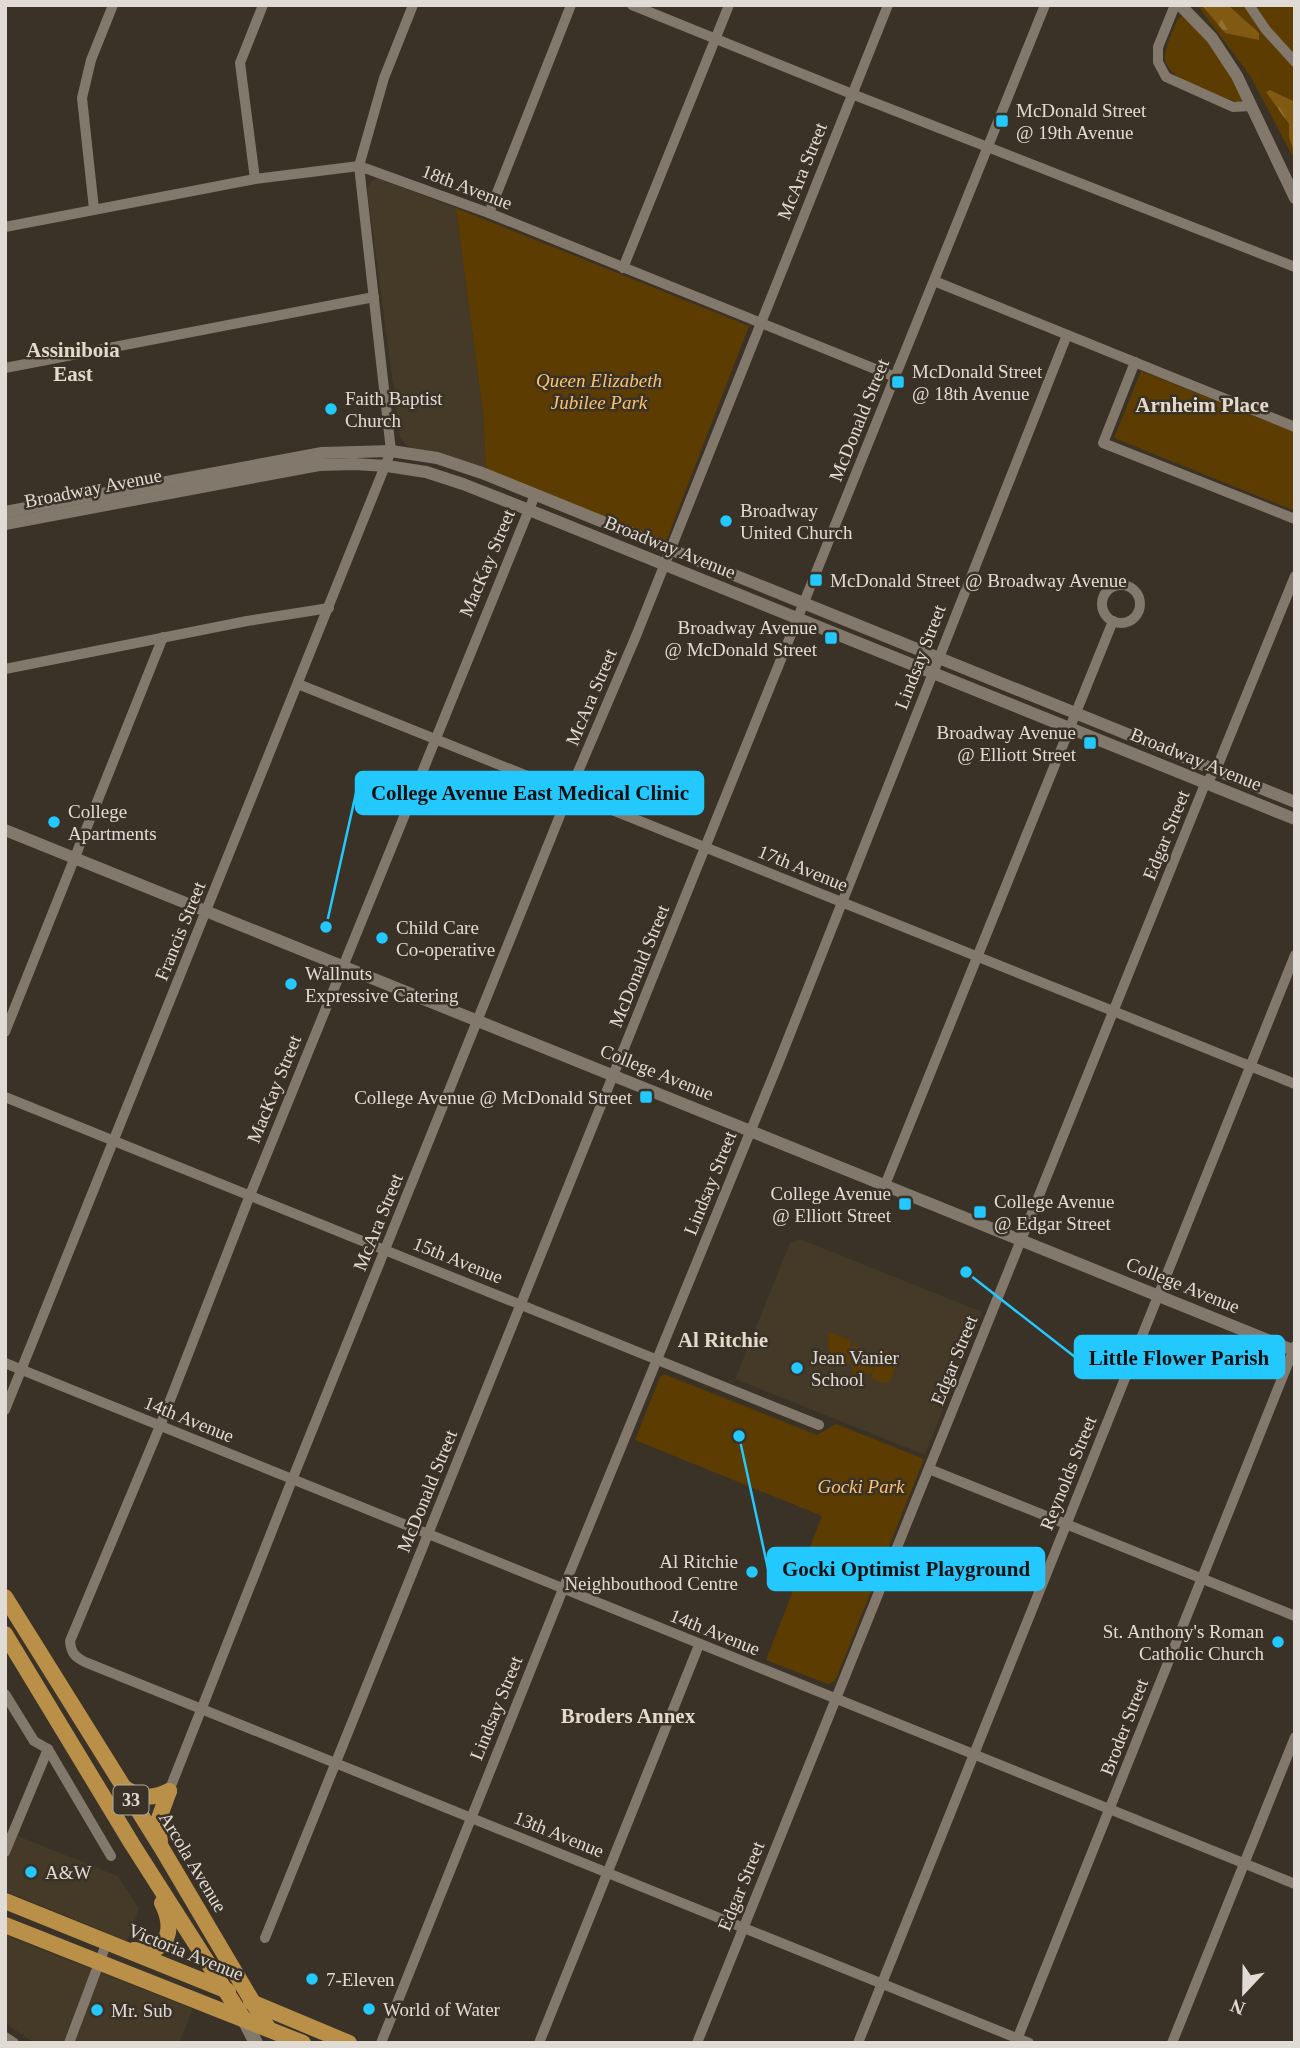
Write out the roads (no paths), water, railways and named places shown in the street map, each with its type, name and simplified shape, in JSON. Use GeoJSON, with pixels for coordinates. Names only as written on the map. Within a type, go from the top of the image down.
{"type":"FeatureCollection","features":[{"type":"Feature","properties":{"kind":"main road","name":"Arcola Avenue"},"geometry":{"type":"LineString","coordinates":[[5,1597],[161,1847],[277,2043]]}},
{"type":"Feature","properties":{"kind":"main road","name":"Arcola Avenue"},"geometry":{"type":"LineString","coordinates":[[5,1634],[132,1844],[226,1990],[256,2043]]}},
{"type":"Feature","properties":{"kind":"main road"},"geometry":{"type":"LineString","coordinates":[[123,1787],[135,1794],[151,1798],[169,1791]]}},
{"type":"Feature","properties":{"kind":"main road"},"geometry":{"type":"LineString","coordinates":[[161,1847],[157,1824],[169,1791]]}},
{"type":"Feature","properties":{"kind":"main road"},"geometry":{"type":"LineString","coordinates":[[113,1945],[152,1951],[167,1937],[170,1926],[169,1916],[132,1844]]}},
{"type":"Feature","properties":{"kind":"main road","name":"Victoria Avenue"},"geometry":{"type":"LineString","coordinates":[[5,1901],[349,2043]]}},
{"type":"Feature","properties":{"kind":"main road"},"geometry":{"type":"LineString","coordinates":[[5,1925],[303,2043]]}},
{"type":"Feature","properties":{"kind":"street"},"geometry":{"type":"LineString","coordinates":[[94,209],[82,98],[91,60],[113,5]]}},
{"type":"Feature","properties":{"kind":"street"},"geometry":{"type":"LineString","coordinates":[[255,179],[240,63],[263,5]]}},
{"type":"Feature","properties":{"kind":"street"},"geometry":{"type":"LineString","coordinates":[[391,451],[359,166],[384,78],[413,5]]}},
{"type":"Feature","properties":{"kind":"street"},"geometry":{"type":"LineString","coordinates":[[489,213],[572,5]]}},
{"type":"Feature","properties":{"kind":"street"},"geometry":{"type":"LineString","coordinates":[[632,5],[1295,267]]}},
{"type":"Feature","properties":{"kind":"street"},"geometry":{"type":"LineString","coordinates":[[623,268],[729,5]]}},
{"type":"Feature","properties":{"kind":"street","name":"McAra Street"},"geometry":{"type":"LineString","coordinates":[[169,1791],[888,5]]}},
{"type":"Feature","properties":{"kind":"street","name":"McDonald Street"},"geometry":{"type":"LineString","coordinates":[[265,1938],[1045,5]]}},
{"type":"Feature","properties":{"kind":"street"},"geometry":{"type":"LineString","coordinates":[[1251,106],[1233,107],[1166,77],[1158,62],[1158,47],[1177,5],[1203,29],[1224,55],[1251,106],[1295,198]]}},
{"type":"Feature","properties":{"kind":"street"},"geometry":{"type":"LineString","coordinates":[[1249,5],[1266,30],[1295,62]]}},
{"type":"Feature","properties":{"kind":"street","name":"18th Avenue"},"geometry":{"type":"LineString","coordinates":[[5,227],[255,179],[359,166],[489,213],[895,377]]}},
{"type":"Feature","properties":{"kind":"street"},"geometry":{"type":"LineString","coordinates":[[934,281],[1295,427]]}},
{"type":"Feature","properties":{"kind":"street"},"geometry":{"type":"LineString","coordinates":[[5,368],[374,297]]}},
{"type":"Feature","properties":{"kind":"street","name":"Lindsay Street"},"geometry":{"type":"LineString","coordinates":[[381,2043],[843,903],[1067,335]]}},
{"type":"Feature","properties":{"kind":"street"},"geometry":{"type":"LineString","coordinates":[[1135,362],[1103,443],[1295,519]]}},
{"type":"Feature","properties":{"kind":"street","name":"Francis Street"},"geometry":{"type":"LineString","coordinates":[[5,1410],[391,451]]}},
{"type":"Feature","properties":{"kind":"street","name":"Broadway Avenue"},"geometry":{"type":"LineString","coordinates":[[5,512],[322,453],[391,451],[437,458],[482,473],[1295,802]]}},
{"type":"Feature","properties":{"kind":"street","name":"Broadway Avenue"},"geometry":{"type":"LineString","coordinates":[[5,524],[319,465],[387,466],[426,472],[528,510],[1295,820]]}},
{"type":"Feature","properties":{"kind":"street","name":"MacKay Street"},"geometry":{"type":"LineString","coordinates":[[76,1657],[71,1650],[70,1641],[160,1426],[250,1195],[535,495]]}},
{"type":"Feature","properties":{"kind":"street","name":"Edgar Street"},"geometry":{"type":"LineString","coordinates":[[697,2043],[1205,784],[1216,770],[1295,576]]}},
{"type":"Feature","properties":{"kind":"street"},"geometry":{"type":"LineString","coordinates":[[5,669],[163,637],[329,608]]}},
{"type":"Feature","properties":{"kind":"street"},"geometry":{"type":"LineString","coordinates":[[885,1185],[1113,621]]}},
{"type":"Feature","properties":{"kind":"street"},"geometry":{"type":"LineString","coordinates":[[5,1032],[163,637]]}},
{"type":"Feature","properties":{"kind":"street","name":"17th Avenue"},"geometry":{"type":"LineString","coordinates":[[298,684],[1295,1084]]}},
{"type":"Feature","properties":{"kind":"street","name":"College Avenue"},"geometry":{"type":"LineString","coordinates":[[5,830],[1294,1349]]}},
{"type":"Feature","properties":{"kind":"street","name":"Reynolds Street"},"geometry":{"type":"LineString","coordinates":[[858,2043],[972,1753],[1295,955]]}},
{"type":"Feature","properties":{"kind":"street","name":"15th Avenue"},"geometry":{"type":"LineString","coordinates":[[5,1097],[819,1425]]}},
{"type":"Feature","properties":{"kind":"street","name":"Broder Street"},"geometry":{"type":"LineString","coordinates":[[1016,2040],[1294,1349]]}},
{"type":"Feature","properties":{"kind":"street","name":"14th Avenue"},"geometry":{"type":"LineString","coordinates":[[5,1363],[1295,1884]]}},
{"type":"Feature","properties":{"kind":"street"},"geometry":{"type":"LineString","coordinates":[[929,1469],[1295,1616]]}},
{"type":"Feature","properties":{"kind":"street"},"geometry":{"type":"LineString","coordinates":[[539,2043],[699,1645]]}},
{"type":"Feature","properties":{"kind":"street","name":"13th Avenue"},"geometry":{"type":"LineString","coordinates":[[76,1657],[1029,2043]]}},
{"type":"Feature","properties":{"kind":"street"},"geometry":{"type":"LineString","coordinates":[[5,1694],[34,1741],[48,1749],[111,1856]]}},
{"type":"Feature","properties":{"kind":"street"},"geometry":{"type":"LineString","coordinates":[[1172,2043],[1295,1737]]}},
{"type":"Feature","properties":{"kind":"street"},"geometry":{"type":"LineString","coordinates":[[5,1852],[48,1749]]}},
{"type":"Feature","properties":{"kind":"street"},"geometry":{"type":"LineString","coordinates":[[69,2043],[99,1962],[113,1945]]}},
{"type":"Feature","properties":{"kind":"street"},"geometry":{"type":"LineString","coordinates":[[5,2037],[14,2043]]}},
{"type":"Feature","properties":{"kind":"place","name":"McDonald Street @ 19th Avenue"},"geometry":{"type":"Point","coordinates":[1002,121]}},
{"type":"Feature","properties":{"kind":"place","name":"McDonald Street @ 18th Avenue"},"geometry":{"type":"Point","coordinates":[898,382]}},
{"type":"Feature","properties":{"kind":"place","name":"Faith Baptist Church"},"geometry":{"type":"Point","coordinates":[331,409]}},
{"type":"Feature","properties":{"kind":"place","name":"Broadway United Church"},"geometry":{"type":"Point","coordinates":[726,521]}},
{"type":"Feature","properties":{"kind":"place","name":"McDonald Street @ Broadway Avenue"},"geometry":{"type":"Point","coordinates":[816,580]}},
{"type":"Feature","properties":{"kind":"place","name":"Broadway Avenue @ McDonald Street"},"geometry":{"type":"Point","coordinates":[831,638]}},
{"type":"Feature","properties":{"kind":"place","name":"Broadway Avenue @ Elliott Street"},"geometry":{"type":"Point","coordinates":[1090,743]}},
{"type":"Feature","properties":{"kind":"place","name":"College Apartments"},"geometry":{"type":"Point","coordinates":[54,822]}},
{"type":"Feature","properties":{"kind":"place","name":"College Avenue East Medical Clinic"},"geometry":{"type":"Point","coordinates":[326,927]}},
{"type":"Feature","properties":{"kind":"place","name":"Child Care Co-operative"},"geometry":{"type":"Point","coordinates":[382,938]}},
{"type":"Feature","properties":{"kind":"place","name":"Wallnuts Expressive Catering"},"geometry":{"type":"Point","coordinates":[291,984]}},
{"type":"Feature","properties":{"kind":"place","name":"College Avenue @ McDonald Street"},"geometry":{"type":"Point","coordinates":[646,1097]}},
{"type":"Feature","properties":{"kind":"place","name":"College Avenue @ Elliott Street"},"geometry":{"type":"Point","coordinates":[905,1204]}},
{"type":"Feature","properties":{"kind":"place","name":"College Avenue @ Edgar Street"},"geometry":{"type":"Point","coordinates":[980,1212]}},
{"type":"Feature","properties":{"kind":"place","name":"Little Flower Parish"},"geometry":{"type":"Point","coordinates":[966,1272]}},
{"type":"Feature","properties":{"kind":"place","name":"Jean Vanier School"},"geometry":{"type":"Point","coordinates":[797,1368]}},
{"type":"Feature","properties":{"kind":"place","name":"Gocki Optimist Playground"},"geometry":{"type":"Point","coordinates":[739,1436]}},
{"type":"Feature","properties":{"kind":"place","name":"Al Ritchie Neighbouthood Centre"},"geometry":{"type":"Point","coordinates":[752,1572]}},
{"type":"Feature","properties":{"kind":"place","name":"St. Anthony's Roman Catholic Church"},"geometry":{"type":"Point","coordinates":[1278,1642]}},
{"type":"Feature","properties":{"kind":"place","name":"A&W"},"geometry":{"type":"Point","coordinates":[31,1872]}},
{"type":"Feature","properties":{"kind":"place","name":"7-Eleven"},"geometry":{"type":"Point","coordinates":[312,1979]}},
{"type":"Feature","properties":{"kind":"place","name":"World of Water"},"geometry":{"type":"Point","coordinates":[369,2009]}},
{"type":"Feature","properties":{"kind":"place","name":"Mr. Sub"},"geometry":{"type":"Point","coordinates":[97,2010]}},
{"type":"Feature","properties":{"kind":"district","name":"Assiniboia East"},"geometry":{"type":"Point","coordinates":[73,362]}},
{"type":"Feature","properties":{"kind":"district","name":"Arnheim Place"},"geometry":{"type":"Point","coordinates":[1202,405]}},
{"type":"Feature","properties":{"kind":"district","name":"Al Ritchie"},"geometry":{"type":"Point","coordinates":[723,1340]}},
{"type":"Feature","properties":{"kind":"district","name":"Broders Annex"},"geometry":{"type":"Point","coordinates":[628,1716]}},
{"type":"Feature","properties":{"kind":"park label","name":"Queen Elizabeth Jubilee Park"},"geometry":{"type":"Point","coordinates":[599,391]}},
{"type":"Feature","properties":{"kind":"park label","name":"Gocki Park"},"geometry":{"type":"Point","coordinates":[861,1486]}}]}
